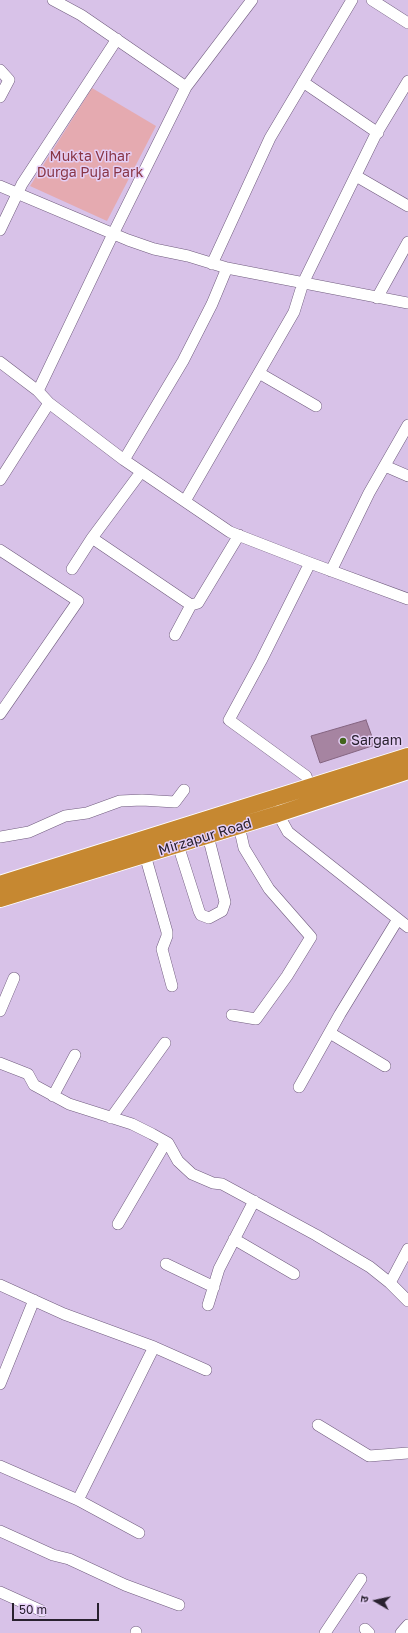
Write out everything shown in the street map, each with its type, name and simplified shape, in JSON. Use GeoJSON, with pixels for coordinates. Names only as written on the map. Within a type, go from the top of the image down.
{"type":"FeatureCollection","features":[{"type":"Feature","properties":{"kind":"highway","name":"Mirzapur Road"},"geometry":{"type":"LineString","coordinates":[[0,899],[278,814],[312,795],[408,756]]}},
{"type":"Feature","properties":{"kind":"highway","name":"Mirzapur Road"},"geometry":{"type":"LineString","coordinates":[[0,884],[312,795],[408,771]]}},
{"type":"Feature","properties":{"kind":"street"},"geometry":{"type":"LineString","coordinates":[[53,0],[80,15],[117,39],[186,87]]}},
{"type":"Feature","properties":{"kind":"street"},"geometry":{"type":"LineString","coordinates":[[70,0],[80,15]]}},
{"type":"Feature","properties":{"kind":"street"},"geometry":{"type":"LineString","coordinates":[[38,391],[113,234],[186,87],[252,0]]}},
{"type":"Feature","properties":{"kind":"street"},"geometry":{"type":"LineString","coordinates":[[212,264],[270,138],[352,0]]}},
{"type":"Feature","properties":{"kind":"street"},"geometry":{"type":"LineString","coordinates":[[372,0],[408,23]]}},
{"type":"Feature","properties":{"kind":"street"},"geometry":{"type":"LineString","coordinates":[[0,230],[22,184],[117,39]]}},
{"type":"Feature","properties":{"kind":"street"},"geometry":{"type":"LineString","coordinates":[[0,70],[9,80],[0,97]]}},
{"type":"Feature","properties":{"kind":"street"},"geometry":{"type":"LineString","coordinates":[[185,501],[294,312],[303,284],[356,176],[378,133],[404,97],[408,81]]}},
{"type":"Feature","properties":{"kind":"street"},"geometry":{"type":"LineString","coordinates":[[303,82],[378,133]]}},
{"type":"Feature","properties":{"kind":"street"},"geometry":{"type":"LineString","coordinates":[[356,176],[408,206]]}},
{"type":"Feature","properties":{"kind":"street"},"geometry":{"type":"LineString","coordinates":[[0,186],[113,234],[154,249],[188,256],[227,268],[408,304]]}},
{"type":"Feature","properties":{"kind":"street"},"geometry":{"type":"LineString","coordinates":[[377,298],[408,242]]}},
{"type":"Feature","properties":{"kind":"street"},"geometry":{"type":"LineString","coordinates":[[124,460],[183,361],[212,304],[227,268]]}},
{"type":"Feature","properties":{"kind":"street"},"geometry":{"type":"LineString","coordinates":[[0,362],[38,391],[49,403],[124,460],[230,532],[408,599]]}},
{"type":"Feature","properties":{"kind":"street"},"geometry":{"type":"LineString","coordinates":[[259,372],[316,406]]}},
{"type":"Feature","properties":{"kind":"street"},"geometry":{"type":"LineString","coordinates":[[0,480],[49,403]]}},
{"type":"Feature","properties":{"kind":"street"},"geometry":{"type":"LineString","coordinates":[[331,571],[369,493],[408,425]]}},
{"type":"Feature","properties":{"kind":"street"},"geometry":{"type":"LineString","coordinates":[[385,466],[408,476]]}},
{"type":"Feature","properties":{"kind":"street"},"geometry":{"type":"LineString","coordinates":[[72,569],[92,538],[141,472]]}},
{"type":"Feature","properties":{"kind":"street"},"geometry":{"type":"LineString","coordinates":[[92,538],[191,605],[198,604],[239,535]]}},
{"type":"Feature","properties":{"kind":"street"},"geometry":{"type":"LineString","coordinates":[[0,550],[78,601],[0,714]]}},
{"type":"Feature","properties":{"kind":"street"},"geometry":{"type":"LineString","coordinates":[[310,563],[261,661],[229,720],[306,776],[312,795]]}},
{"type":"Feature","properties":{"kind":"street"},"geometry":{"type":"LineString","coordinates":[[175,635],[191,605]]}},
{"type":"Feature","properties":{"kind":"street"},"geometry":{"type":"LineString","coordinates":[[0,837],[29,832],[65,816],[87,813],[120,801],[142,800],[175,802],[184,790]]}},
{"type":"Feature","properties":{"kind":"street"},"geometry":{"type":"LineString","coordinates":[[278,814],[288,832],[408,927]]}},
{"type":"Feature","properties":{"kind":"street"},"geometry":{"type":"LineString","coordinates":[[232,1015],[256,1019],[287,976],[311,937],[269,889],[244,848],[239,826]]}},
{"type":"Feature","properties":{"kind":"street"},"geometry":{"type":"LineString","coordinates":[[178,845],[199,911],[205,917],[214,917],[222,911],[225,898],[208,836]]}},
{"type":"Feature","properties":{"kind":"street"},"geometry":{"type":"LineString","coordinates":[[145,855],[167,932],[162,949],[172,986]]}},
{"type":"Feature","properties":{"kind":"street"},"geometry":{"type":"LineString","coordinates":[[299,1087],[398,919]]}},
{"type":"Feature","properties":{"kind":"street"},"geometry":{"type":"LineString","coordinates":[[0,1011],[14,978]]}},
{"type":"Feature","properties":{"kind":"street"},"geometry":{"type":"LineString","coordinates":[[330,1033],[385,1066]]}},
{"type":"Feature","properties":{"kind":"street"},"geometry":{"type":"LineString","coordinates":[[111,1118],[165,1043]]}},
{"type":"Feature","properties":{"kind":"street"},"geometry":{"type":"LineString","coordinates":[[54,1096],[75,1055]]}},
{"type":"Feature","properties":{"kind":"street"},"geometry":{"type":"LineString","coordinates":[[0,1063],[28,1074],[34,1085],[69,1104],[132,1124],[166,1142],[178,1161],[192,1174],[213,1183],[222,1184],[316,1235],[370,1267],[390,1283],[408,1301]]}},
{"type":"Feature","properties":{"kind":"street"},"geometry":{"type":"LineString","coordinates":[[118,1224],[166,1142]]}},
{"type":"Feature","properties":{"kind":"street"},"geometry":{"type":"LineString","coordinates":[[208,1306],[219,1269],[254,1201]]}},
{"type":"Feature","properties":{"kind":"street"},"geometry":{"type":"LineString","coordinates":[[234,1239],[294,1274]]}},
{"type":"Feature","properties":{"kind":"street"},"geometry":{"type":"LineString","coordinates":[[390,1283],[408,1249]]}},
{"type":"Feature","properties":{"kind":"street"},"geometry":{"type":"LineString","coordinates":[[166,1264],[214,1287]]}},
{"type":"Feature","properties":{"kind":"street"},"geometry":{"type":"LineString","coordinates":[[0,1285],[64,1314],[154,1347],[206,1370]]}},
{"type":"Feature","properties":{"kind":"street"},"geometry":{"type":"LineString","coordinates":[[0,1384],[34,1300]]}},
{"type":"Feature","properties":{"kind":"street"},"geometry":{"type":"LineString","coordinates":[[78,1500],[154,1347]]}},
{"type":"Feature","properties":{"kind":"street"},"geometry":{"type":"LineString","coordinates":[[318,1425],[369,1456],[408,1454]]}},
{"type":"Feature","properties":{"kind":"street"},"geometry":{"type":"LineString","coordinates":[[0,1466],[78,1500],[139,1532]]}},
{"type":"Feature","properties":{"kind":"street"},"geometry":{"type":"LineString","coordinates":[[0,1531],[53,1555],[69,1559],[125,1586],[179,1605]]}},
{"type":"Feature","properties":{"kind":"street"},"geometry":{"type":"LineString","coordinates":[[325,1633],[361,1579]]}},
{"type":"Feature","properties":{"kind":"street"},"geometry":{"type":"LineString","coordinates":[[0,1592],[42,1611]]}},
{"type":"Feature","properties":{"kind":"street"},"geometry":{"type":"LineString","coordinates":[[401,1633],[408,1625]]}},
{"type":"Feature","properties":{"kind":"green space","name":"Mukta Vihar Durga Puja Park"},"geometry":{"type":"Polygon","coordinates":[[[92,88],[156,126],[107,221],[30,186],[92,88]]]}},
{"type":"Feature","properties":{"kind":"building","name":"Sargam"},"geometry":{"type":"Polygon","coordinates":[[[366,720],[375,745],[320,763],[311,736],[366,720]]]}},
{"type":"Feature","properties":{"kind":"place","name":"Sargam"},"geometry":{"type":"Point","coordinates":[343,741]}}]}
